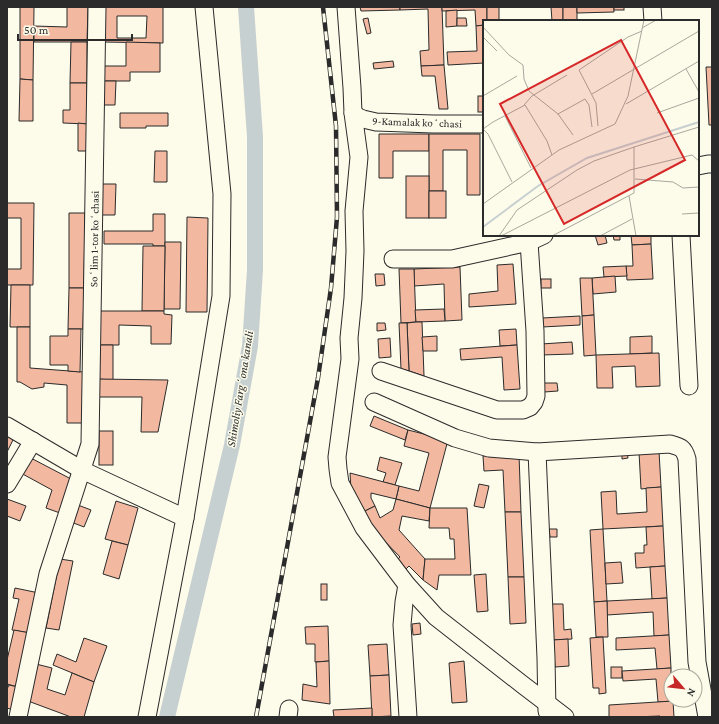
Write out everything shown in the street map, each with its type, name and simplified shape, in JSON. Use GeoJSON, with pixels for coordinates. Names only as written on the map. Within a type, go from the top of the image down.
{"type":"FeatureCollection","features":[{"type":"Feature","properties":{"kind":"street","name":"Soʻlim 1-tor koʻchasi"},"geometry":{"type":"LineString","coordinates":[[18,717],[48,574],[90,444],[97,7]]}},
{"type":"Feature","properties":{"kind":"street"},"geometry":{"type":"LineString","coordinates":[[147,717],[185,518],[221,296],[222,194],[204,7]]}},
{"type":"Feature","properties":{"kind":"street"},"geometry":{"type":"LineString","coordinates":[[346,7],[353,113],[359,157],[354,211],[355,251],[353,298],[349,338],[350,359],[337,457],[340,483],[364,528],[407,586],[436,617],[523,685],[547,710],[566,717]]}},
{"type":"Feature","properties":{"kind":"street"},"geometry":{"type":"LineString","coordinates":[[652,7],[653,20]]}},
{"type":"Feature","properties":{"kind":"street","name":"9-Kamalak koʻchasi"},"geometry":{"type":"LineString","coordinates":[[353,113],[363,119],[376,122],[483,124]]}},
{"type":"Feature","properties":{"kind":"street"},"geometry":{"type":"LineString","coordinates":[[699,166],[712,164]]}},
{"type":"Feature","properties":{"kind":"street"},"geometry":{"type":"LineString","coordinates":[[681,236],[689,386]]}},
{"type":"Feature","properties":{"kind":"street"},"geometry":{"type":"LineString","coordinates":[[381,371],[497,410],[523,410],[530,407],[536,396],[536,239],[452,258],[393,260]]}},
{"type":"Feature","properties":{"kind":"street"},"geometry":{"type":"LineString","coordinates":[[374,402],[455,438],[489,448],[537,452],[670,444],[679,446],[685,451],[687,459],[697,662],[707,717]]}},
{"type":"Feature","properties":{"kind":"street"},"geometry":{"type":"LineString","coordinates":[[7,426],[82,470],[185,518]]}},
{"type":"Feature","properties":{"kind":"street"},"geometry":{"type":"LineString","coordinates":[[7,484],[33,441]]}},
{"type":"Feature","properties":{"kind":"street"},"geometry":{"type":"LineString","coordinates":[[537,452],[547,710]]}},
{"type":"Feature","properties":{"kind":"street"},"geometry":{"type":"LineString","coordinates":[[407,586],[402,624],[408,717]]}},
{"type":"Feature","properties":{"kind":"building"},"geometry":{"type":"Polygon","coordinates":[[[20,7],[34,7],[33,80],[20,79],[20,7]]]}},
{"type":"Feature","properties":{"kind":"building"},"geometry":{"type":"Polygon","coordinates":[[[67,7],[88,7],[87,42],[34,42],[34,26],[67,27],[67,7]]]}},
{"type":"Feature","properties":{"kind":"building"},"geometry":{"type":"Polygon","coordinates":[[[103,7],[163,7],[163,43],[103,42],[103,7]],[[117,16],[117,38],[146,38],[147,16],[117,16]]]}},
{"type":"Feature","properties":{"kind":"building"},"geometry":{"type":"Polygon","coordinates":[[[360,7],[400,7],[400,10],[361,11],[360,7]]]}},
{"type":"Feature","properties":{"kind":"building"},"geometry":{"type":"Polygon","coordinates":[[[400,7],[442,7],[444,65],[421,66],[420,51],[429,50],[428,9],[400,10],[400,7]]]}},
{"type":"Feature","properties":{"kind":"building"},"geometry":{"type":"Polygon","coordinates":[[[442,7],[487,7],[487,20],[483,20],[483,25],[476,26],[475,10],[442,11],[442,7]]]}},
{"type":"Feature","properties":{"kind":"building"},"geometry":{"type":"Polygon","coordinates":[[[487,7],[499,7],[499,20],[487,20],[487,7]]]}},
{"type":"Feature","properties":{"kind":"building"},"geometry":{"type":"Polygon","coordinates":[[[551,7],[563,7],[563,20],[552,20],[551,7]]]}},
{"type":"Feature","properties":{"kind":"building"},"geometry":{"type":"Polygon","coordinates":[[[563,7],[577,7],[577,20],[563,20],[563,7]]]}},
{"type":"Feature","properties":{"kind":"building"},"geometry":{"type":"Polygon","coordinates":[[[577,7],[614,7],[614,12],[577,13],[577,7]]]}},
{"type":"Feature","properties":{"kind":"building"},"geometry":{"type":"Polygon","coordinates":[[[614,7],[624,7],[624,10],[614,10],[614,7]]]}},
{"type":"Feature","properties":{"kind":"building"},"geometry":{"type":"Polygon","coordinates":[[[457,10],[457,26],[446,27],[446,11],[457,10]]]}},
{"type":"Feature","properties":{"kind":"building"},"geometry":{"type":"Polygon","coordinates":[[[368,18],[371,33],[367,34],[363,19],[368,18]]]}},
{"type":"Feature","properties":{"kind":"building"},"geometry":{"type":"Polygon","coordinates":[[[457,18],[466,18],[467,26],[457,26],[457,18]]]}},
{"type":"Feature","properties":{"kind":"building"},"geometry":{"type":"Polygon","coordinates":[[[483,25],[483,63],[448,65],[447,52],[477,51],[476,26],[483,25]]]}},
{"type":"Feature","properties":{"kind":"building"},"geometry":{"type":"Polygon","coordinates":[[[71,42],[87,42],[87,83],[70,83],[71,42]]]}},
{"type":"Feature","properties":{"kind":"building"},"geometry":{"type":"Polygon","coordinates":[[[126,42],[160,43],[160,72],[130,72],[130,81],[102,81],[102,66],[126,66],[126,42]]]}},
{"type":"Feature","properties":{"kind":"building"},"geometry":{"type":"Polygon","coordinates":[[[393,61],[394,67],[374,69],[373,63],[393,61]]]}},
{"type":"Feature","properties":{"kind":"building"},"geometry":{"type":"Polygon","coordinates":[[[444,65],[448,109],[439,109],[435,76],[422,76],[421,66],[444,65]]]}},
{"type":"Feature","properties":{"kind":"building"},"geometry":{"type":"Polygon","coordinates":[[[706,67],[712,67],[712,125],[709,125],[706,67]]]}},
{"type":"Feature","properties":{"kind":"building"},"geometry":{"type":"Polygon","coordinates":[[[20,79],[33,80],[33,121],[19,121],[20,79]]]}},
{"type":"Feature","properties":{"kind":"building"},"geometry":{"type":"Polygon","coordinates":[[[104,81],[116,81],[115,105],[104,105],[104,81]]]}},
{"type":"Feature","properties":{"kind":"building"},"geometry":{"type":"Polygon","coordinates":[[[70,83],[87,83],[87,124],[63,123],[63,110],[70,110],[70,83]]]}},
{"type":"Feature","properties":{"kind":"building"},"geometry":{"type":"Polygon","coordinates":[[[478,96],[483,96],[483,112],[478,112],[478,96]]]}},
{"type":"Feature","properties":{"kind":"building"},"geometry":{"type":"Polygon","coordinates":[[[120,113],[168,113],[168,126],[120,128],[120,113]]]}},
{"type":"Feature","properties":{"kind":"building"},"geometry":{"type":"Polygon","coordinates":[[[78,123],[87,124],[87,151],[78,151],[78,123]]]}},
{"type":"Feature","properties":{"kind":"building"},"geometry":{"type":"Polygon","coordinates":[[[379,134],[429,134],[429,151],[393,151],[393,178],[379,178],[379,134]]]}},
{"type":"Feature","properties":{"kind":"building"},"geometry":{"type":"Polygon","coordinates":[[[429,134],[480,134],[480,195],[467,195],[467,150],[443,150],[443,191],[429,191],[429,134]]]}},
{"type":"Feature","properties":{"kind":"building"},"geometry":{"type":"Polygon","coordinates":[[[155,151],[167,151],[167,182],[154,182],[155,151]]]}},
{"type":"Feature","properties":{"kind":"building"},"geometry":{"type":"Polygon","coordinates":[[[406,176],[429,176],[429,218],[406,218],[406,176]]]}},
{"type":"Feature","properties":{"kind":"building"},"geometry":{"type":"Polygon","coordinates":[[[99,184],[116,184],[115,215],[99,215],[99,184]]]}},
{"type":"Feature","properties":{"kind":"building"},"geometry":{"type":"Polygon","coordinates":[[[429,191],[446,191],[446,218],[429,218],[429,191]]]}},
{"type":"Feature","properties":{"kind":"building"},"geometry":{"type":"Polygon","coordinates":[[[7,203],[34,203],[33,285],[7,285],[7,269],[21,269],[21,218],[7,218],[7,203]]]}},
{"type":"Feature","properties":{"kind":"building"},"geometry":{"type":"Polygon","coordinates":[[[69,213],[85,213],[84,288],[69,288],[69,213]]]}},
{"type":"Feature","properties":{"kind":"building"},"geometry":{"type":"Polygon","coordinates":[[[153,214],[165,214],[165,246],[153,246],[153,244],[104,244],[104,231],[153,231],[153,214]]]}},
{"type":"Feature","properties":{"kind":"building"},"geometry":{"type":"Polygon","coordinates":[[[187,217],[208,218],[207,312],[186,312],[187,217]]]}},
{"type":"Feature","properties":{"kind":"building"},"geometry":{"type":"Polygon","coordinates":[[[595,236],[605,236],[607,243],[598,245],[595,236]]]}},
{"type":"Feature","properties":{"kind":"building"},"geometry":{"type":"Polygon","coordinates":[[[613,236],[620,236],[620,240],[614,240],[613,236]]]}},
{"type":"Feature","properties":{"kind":"building"},"geometry":{"type":"Polygon","coordinates":[[[631,236],[651,236],[651,244],[632,245],[631,236]]]}},
{"type":"Feature","properties":{"kind":"building"},"geometry":{"type":"Polygon","coordinates":[[[165,242],[181,242],[180,309],[164,309],[165,242]]]}},
{"type":"Feature","properties":{"kind":"building"},"geometry":{"type":"Polygon","coordinates":[[[651,244],[653,279],[627,280],[626,266],[633,266],[632,245],[651,244]]]}},
{"type":"Feature","properties":{"kind":"building"},"geometry":{"type":"Polygon","coordinates":[[[143,246],[165,246],[164,311],[142,311],[143,246]]]}},
{"type":"Feature","properties":{"kind":"building"},"geometry":{"type":"Polygon","coordinates":[[[513,264],[516,304],[469,307],[469,294],[498,291],[497,265],[513,264]]]}},
{"type":"Feature","properties":{"kind":"building"},"geometry":{"type":"Polygon","coordinates":[[[626,266],[627,276],[604,277],[603,267],[626,266]]]}},
{"type":"Feature","properties":{"kind":"building"},"geometry":{"type":"Polygon","coordinates":[[[460,267],[462,320],[445,321],[444,284],[414,286],[414,269],[460,267]]]}},
{"type":"Feature","properties":{"kind":"building"},"geometry":{"type":"Polygon","coordinates":[[[399,269],[414,269],[416,322],[401,323],[399,269]]]}},
{"type":"Feature","properties":{"kind":"building"},"geometry":{"type":"Polygon","coordinates":[[[375,274],[384,274],[385,285],[376,286],[375,274]]]}},
{"type":"Feature","properties":{"kind":"building"},"geometry":{"type":"Polygon","coordinates":[[[615,276],[616,292],[593,294],[592,278],[615,276]]]}},
{"type":"Feature","properties":{"kind":"building"},"geometry":{"type":"Polygon","coordinates":[[[580,278],[592,278],[594,315],[582,316],[580,278]]]}},
{"type":"Feature","properties":{"kind":"building"},"geometry":{"type":"Polygon","coordinates":[[[541,279],[551,279],[551,288],[541,288],[541,279]]]}},
{"type":"Feature","properties":{"kind":"building"},"geometry":{"type":"Polygon","coordinates":[[[11,285],[30,285],[30,327],[10,327],[11,285]]]}},
{"type":"Feature","properties":{"kind":"building"},"geometry":{"type":"Polygon","coordinates":[[[69,288],[84,288],[83,329],[68,329],[69,288]]]}},
{"type":"Feature","properties":{"kind":"building"},"geometry":{"type":"Polygon","coordinates":[[[444,309],[445,321],[416,322],[415,310],[444,309]]]}},
{"type":"Feature","properties":{"kind":"building"},"geometry":{"type":"Polygon","coordinates":[[[97,311],[164,311],[164,314],[172,315],[171,344],[151,344],[151,326],[119,325],[119,345],[97,345],[97,311]]]}},
{"type":"Feature","properties":{"kind":"building"},"geometry":{"type":"Polygon","coordinates":[[[594,315],[596,355],[584,356],[582,316],[594,315]]]}},
{"type":"Feature","properties":{"kind":"building"},"geometry":{"type":"Polygon","coordinates":[[[580,316],[580,325],[542,327],[542,318],[580,316]]]}},
{"type":"Feature","properties":{"kind":"building"},"geometry":{"type":"Polygon","coordinates":[[[422,322],[424,376],[409,371],[407,323],[422,322]]]}},
{"type":"Feature","properties":{"kind":"building"},"geometry":{"type":"Polygon","coordinates":[[[377,323],[385,323],[386,330],[377,331],[377,323]]]}},
{"type":"Feature","properties":{"kind":"building"},"geometry":{"type":"Polygon","coordinates":[[[399,323],[407,323],[409,371],[401,369],[399,323]]]}},
{"type":"Feature","properties":{"kind":"building"},"geometry":{"type":"Polygon","coordinates":[[[17,327],[30,327],[30,368],[83,372],[83,423],[67,423],[67,385],[44,383],[44,387],[32,389],[20,382],[17,382],[17,327]]]}},
{"type":"Feature","properties":{"kind":"building"},"geometry":{"type":"Polygon","coordinates":[[[68,329],[81,329],[80,372],[68,371],[68,365],[50,365],[50,336],[68,336],[68,329]]]}},
{"type":"Feature","properties":{"kind":"building"},"geometry":{"type":"Polygon","coordinates":[[[516,329],[517,345],[500,346],[499,330],[516,329]]]}},
{"type":"Feature","properties":{"kind":"building"},"geometry":{"type":"Polygon","coordinates":[[[437,336],[437,351],[423,351],[422,337],[437,336]]]}},
{"type":"Feature","properties":{"kind":"building"},"geometry":{"type":"Polygon","coordinates":[[[652,336],[652,353],[630,354],[630,337],[652,336]]]}},
{"type":"Feature","properties":{"kind":"building"},"geometry":{"type":"Polygon","coordinates":[[[390,338],[391,357],[379,358],[378,339],[390,338]]]}},
{"type":"Feature","properties":{"kind":"building"},"geometry":{"type":"Polygon","coordinates":[[[572,342],[573,354],[541,355],[541,344],[572,342]]]}},
{"type":"Feature","properties":{"kind":"building"},"geometry":{"type":"Polygon","coordinates":[[[97,345],[113,345],[113,380],[97,379],[97,345]]]}},
{"type":"Feature","properties":{"kind":"building"},"geometry":{"type":"Polygon","coordinates":[[[517,345],[520,389],[504,390],[502,357],[461,360],[460,349],[517,345]]]}},
{"type":"Feature","properties":{"kind":"building"},"geometry":{"type":"Polygon","coordinates":[[[659,353],[660,386],[636,387],[635,366],[612,367],[613,388],[597,388],[596,355],[659,353]]]}},
{"type":"Feature","properties":{"kind":"building"},"geometry":{"type":"Polygon","coordinates":[[[97,379],[168,380],[158,432],[141,432],[142,397],[97,397],[97,379]]]}},
{"type":"Feature","properties":{"kind":"building"},"geometry":{"type":"Polygon","coordinates":[[[544,383],[557,383],[558,391],[544,392],[544,383]]]}},
{"type":"Feature","properties":{"kind":"building"},"geometry":{"type":"Polygon","coordinates":[[[374,416],[408,430],[405,440],[370,426],[374,416]]]}},
{"type":"Feature","properties":{"kind":"building"},"geometry":{"type":"Polygon","coordinates":[[[408,430],[448,440],[430,508],[396,499],[399,486],[419,491],[429,453],[404,446],[408,430]]]}},
{"type":"Feature","properties":{"kind":"building"},"geometry":{"type":"Polygon","coordinates":[[[99,431],[113,431],[113,465],[99,465],[99,431]]]}},
{"type":"Feature","properties":{"kind":"building"},"geometry":{"type":"Polygon","coordinates":[[[7,434],[14,438],[7,452],[7,434]]]}},
{"type":"Feature","properties":{"kind":"building"},"geometry":{"type":"Polygon","coordinates":[[[627,451],[628,458],[622,459],[622,452],[627,451]]]}},
{"type":"Feature","properties":{"kind":"building"},"geometry":{"type":"Polygon","coordinates":[[[659,451],[661,487],[641,489],[639,452],[659,451]]]}},
{"type":"Feature","properties":{"kind":"building"},"geometry":{"type":"Polygon","coordinates":[[[519,454],[521,512],[505,512],[503,470],[484,471],[483,456],[519,454]]]}},
{"type":"Feature","properties":{"kind":"building"},"geometry":{"type":"Polygon","coordinates":[[[27,456],[71,479],[60,513],[46,508],[52,490],[19,472],[27,456]]]}},
{"type":"Feature","properties":{"kind":"building"},"geometry":{"type":"Polygon","coordinates":[[[380,457],[402,463],[395,485],[383,482],[386,473],[377,470],[380,457]]]}},
{"type":"Feature","properties":{"kind":"building"},"geometry":{"type":"Polygon","coordinates":[[[350,473],[399,486],[396,499],[371,493],[371,498],[375,506],[361,513],[351,490],[350,473]]]}},
{"type":"Feature","properties":{"kind":"building"},"geometry":{"type":"Polygon","coordinates":[[[479,484],[489,486],[484,508],[474,506],[479,484]]]}},
{"type":"Feature","properties":{"kind":"building"},"geometry":{"type":"Polygon","coordinates":[[[661,487],[663,526],[603,529],[601,492],[616,491],[617,514],[647,512],[646,488],[661,487]]]}},
{"type":"Feature","properties":{"kind":"building"},"geometry":{"type":"Polygon","coordinates":[[[7,499],[26,506],[20,521],[7,516],[7,499]]]}},
{"type":"Feature","properties":{"kind":"building"},"geometry":{"type":"Polygon","coordinates":[[[396,499],[430,508],[429,521],[402,516],[399,530],[425,559],[423,580],[409,566],[406,569],[397,560],[400,557],[372,528],[361,513],[375,506],[380,518],[393,510],[396,499]]]}},
{"type":"Feature","properties":{"kind":"building"},"geometry":{"type":"Polygon","coordinates":[[[116,501],[138,508],[128,545],[105,539],[116,501]]]}},
{"type":"Feature","properties":{"kind":"building"},"geometry":{"type":"Polygon","coordinates":[[[78,505],[91,510],[84,527],[71,522],[78,505]]]}},
{"type":"Feature","properties":{"kind":"building"},"geometry":{"type":"Polygon","coordinates":[[[430,508],[467,508],[471,575],[439,575],[437,590],[423,580],[425,559],[455,559],[454,539],[450,539],[449,528],[429,528],[430,508]]]}},
{"type":"Feature","properties":{"kind":"building"},"geometry":{"type":"Polygon","coordinates":[[[505,512],[521,512],[524,577],[508,577],[505,512]]]}},
{"type":"Feature","properties":{"kind":"building"},"geometry":{"type":"Polygon","coordinates":[[[663,526],[665,566],[636,568],[635,553],[644,553],[644,545],[647,545],[646,527],[663,526]]]}},
{"type":"Feature","properties":{"kind":"building"},"geometry":{"type":"Polygon","coordinates":[[[549,529],[557,529],[557,537],[550,537],[549,529]]]}},
{"type":"Feature","properties":{"kind":"building"},"geometry":{"type":"Polygon","coordinates":[[[603,529],[607,601],[594,602],[590,530],[603,529]]]}},
{"type":"Feature","properties":{"kind":"building"},"geometry":{"type":"Polygon","coordinates":[[[112,541],[128,545],[119,579],[103,574],[112,541]]]}},
{"type":"Feature","properties":{"kind":"building"},"geometry":{"type":"Polygon","coordinates":[[[60,559],[73,561],[59,630],[46,628],[60,559]]]}},
{"type":"Feature","properties":{"kind":"building"},"geometry":{"type":"Polygon","coordinates":[[[621,562],[623,583],[606,584],[605,563],[621,562]]]}},
{"type":"Feature","properties":{"kind":"building"},"geometry":{"type":"Polygon","coordinates":[[[665,566],[667,598],[652,599],[650,567],[665,566]]]}},
{"type":"Feature","properties":{"kind":"building"},"geometry":{"type":"Polygon","coordinates":[[[486,574],[488,611],[477,612],[474,575],[486,574]]]}},
{"type":"Feature","properties":{"kind":"building"},"geometry":{"type":"Polygon","coordinates":[[[508,577],[524,577],[526,623],[510,624],[508,577]]]}},
{"type":"Feature","properties":{"kind":"building"},"geometry":{"type":"Polygon","coordinates":[[[321,584],[327,584],[327,600],[321,600],[321,584]]]}},
{"type":"Feature","properties":{"kind":"building"},"geometry":{"type":"Polygon","coordinates":[[[15,588],[39,593],[30,633],[12,630],[19,599],[13,598],[15,588]]]}},
{"type":"Feature","properties":{"kind":"building"},"geometry":{"type":"Polygon","coordinates":[[[667,598],[669,635],[654,636],[653,612],[607,615],[607,601],[667,598]]]}},
{"type":"Feature","properties":{"kind":"building"},"geometry":{"type":"Polygon","coordinates":[[[607,601],[608,637],[596,637],[594,602],[607,601]]]}},
{"type":"Feature","properties":{"kind":"building"},"geometry":{"type":"Polygon","coordinates":[[[552,604],[563,604],[564,630],[571,629],[572,639],[553,640],[552,604]]]}},
{"type":"Feature","properties":{"kind":"building"},"geometry":{"type":"Polygon","coordinates":[[[420,623],[421,634],[413,635],[412,624],[420,623]]]}},
{"type":"Feature","properties":{"kind":"building"},"geometry":{"type":"Polygon","coordinates":[[[328,626],[329,661],[315,662],[315,644],[306,644],[305,627],[328,626]]]}},
{"type":"Feature","properties":{"kind":"building"},"geometry":{"type":"Polygon","coordinates":[[[14,630],[30,633],[18,687],[7,684],[7,660],[14,630]]]}},
{"type":"Feature","properties":{"kind":"building"},"geometry":{"type":"Polygon","coordinates":[[[669,635],[671,668],[657,669],[655,648],[616,650],[616,638],[669,635]]]}},
{"type":"Feature","properties":{"kind":"building"},"geometry":{"type":"Polygon","coordinates":[[[603,637],[606,693],[599,694],[599,688],[593,688],[590,638],[603,637]]]}},
{"type":"Feature","properties":{"kind":"building"},"geometry":{"type":"Polygon","coordinates":[[[84,638],[107,646],[94,682],[53,665],[57,654],[76,662],[84,638]]]}},
{"type":"Feature","properties":{"kind":"building"},"geometry":{"type":"Polygon","coordinates":[[[568,639],[569,666],[555,667],[553,640],[568,639]]]}},
{"type":"Feature","properties":{"kind":"building"},"geometry":{"type":"Polygon","coordinates":[[[387,644],[389,675],[370,676],[368,645],[387,644]]]}},
{"type":"Feature","properties":{"kind":"building"},"geometry":{"type":"Polygon","coordinates":[[[329,661],[330,704],[302,700],[303,684],[317,687],[316,662],[329,661]]]}},
{"type":"Feature","properties":{"kind":"building"},"geometry":{"type":"Polygon","coordinates":[[[464,661],[467,702],[452,703],[449,663],[464,661]]]}},
{"type":"Feature","properties":{"kind":"building"},"geometry":{"type":"Polygon","coordinates":[[[36,664],[52,668],[47,689],[65,695],[72,673],[94,682],[84,717],[71,717],[28,701],[36,664]]]}},
{"type":"Feature","properties":{"kind":"building"},"geometry":{"type":"Polygon","coordinates":[[[611,667],[622,667],[622,678],[611,678],[611,667]]]}},
{"type":"Feature","properties":{"kind":"building"},"geometry":{"type":"Polygon","coordinates":[[[663,668],[663,702],[658,702],[656,679],[623,681],[622,671],[663,668]]]}},
{"type":"Feature","properties":{"kind":"building"},"geometry":{"type":"Polygon","coordinates":[[[389,675],[391,716],[372,717],[370,676],[389,675]]]}},
{"type":"Feature","properties":{"kind":"building"},"geometry":{"type":"Polygon","coordinates":[[[9,685],[18,687],[13,710],[7,708],[7,689],[9,685]]]}},
{"type":"Feature","properties":{"kind":"building"},"geometry":{"type":"Polygon","coordinates":[[[663,702],[663,708],[673,708],[674,717],[609,717],[609,705],[663,702]]]}},
{"type":"Feature","properties":{"kind":"building"},"geometry":{"type":"Polygon","coordinates":[[[372,708],[372,717],[334,717],[333,710],[372,708]]]}},
{"type":"Feature","properties":{"kind":"waterway","name":"Shimoliy Fargʻona kanali"},"geometry":{"type":"LineString","coordinates":[[167,717],[232,445],[250,346],[255,270],[255,137],[246,7]]}},
{"type":"Feature","properties":{"kind":"railway"},"geometry":{"type":"LineString","coordinates":[[256,717],[318,378],[331,288],[337,217],[336,126],[323,7]]}}]}
